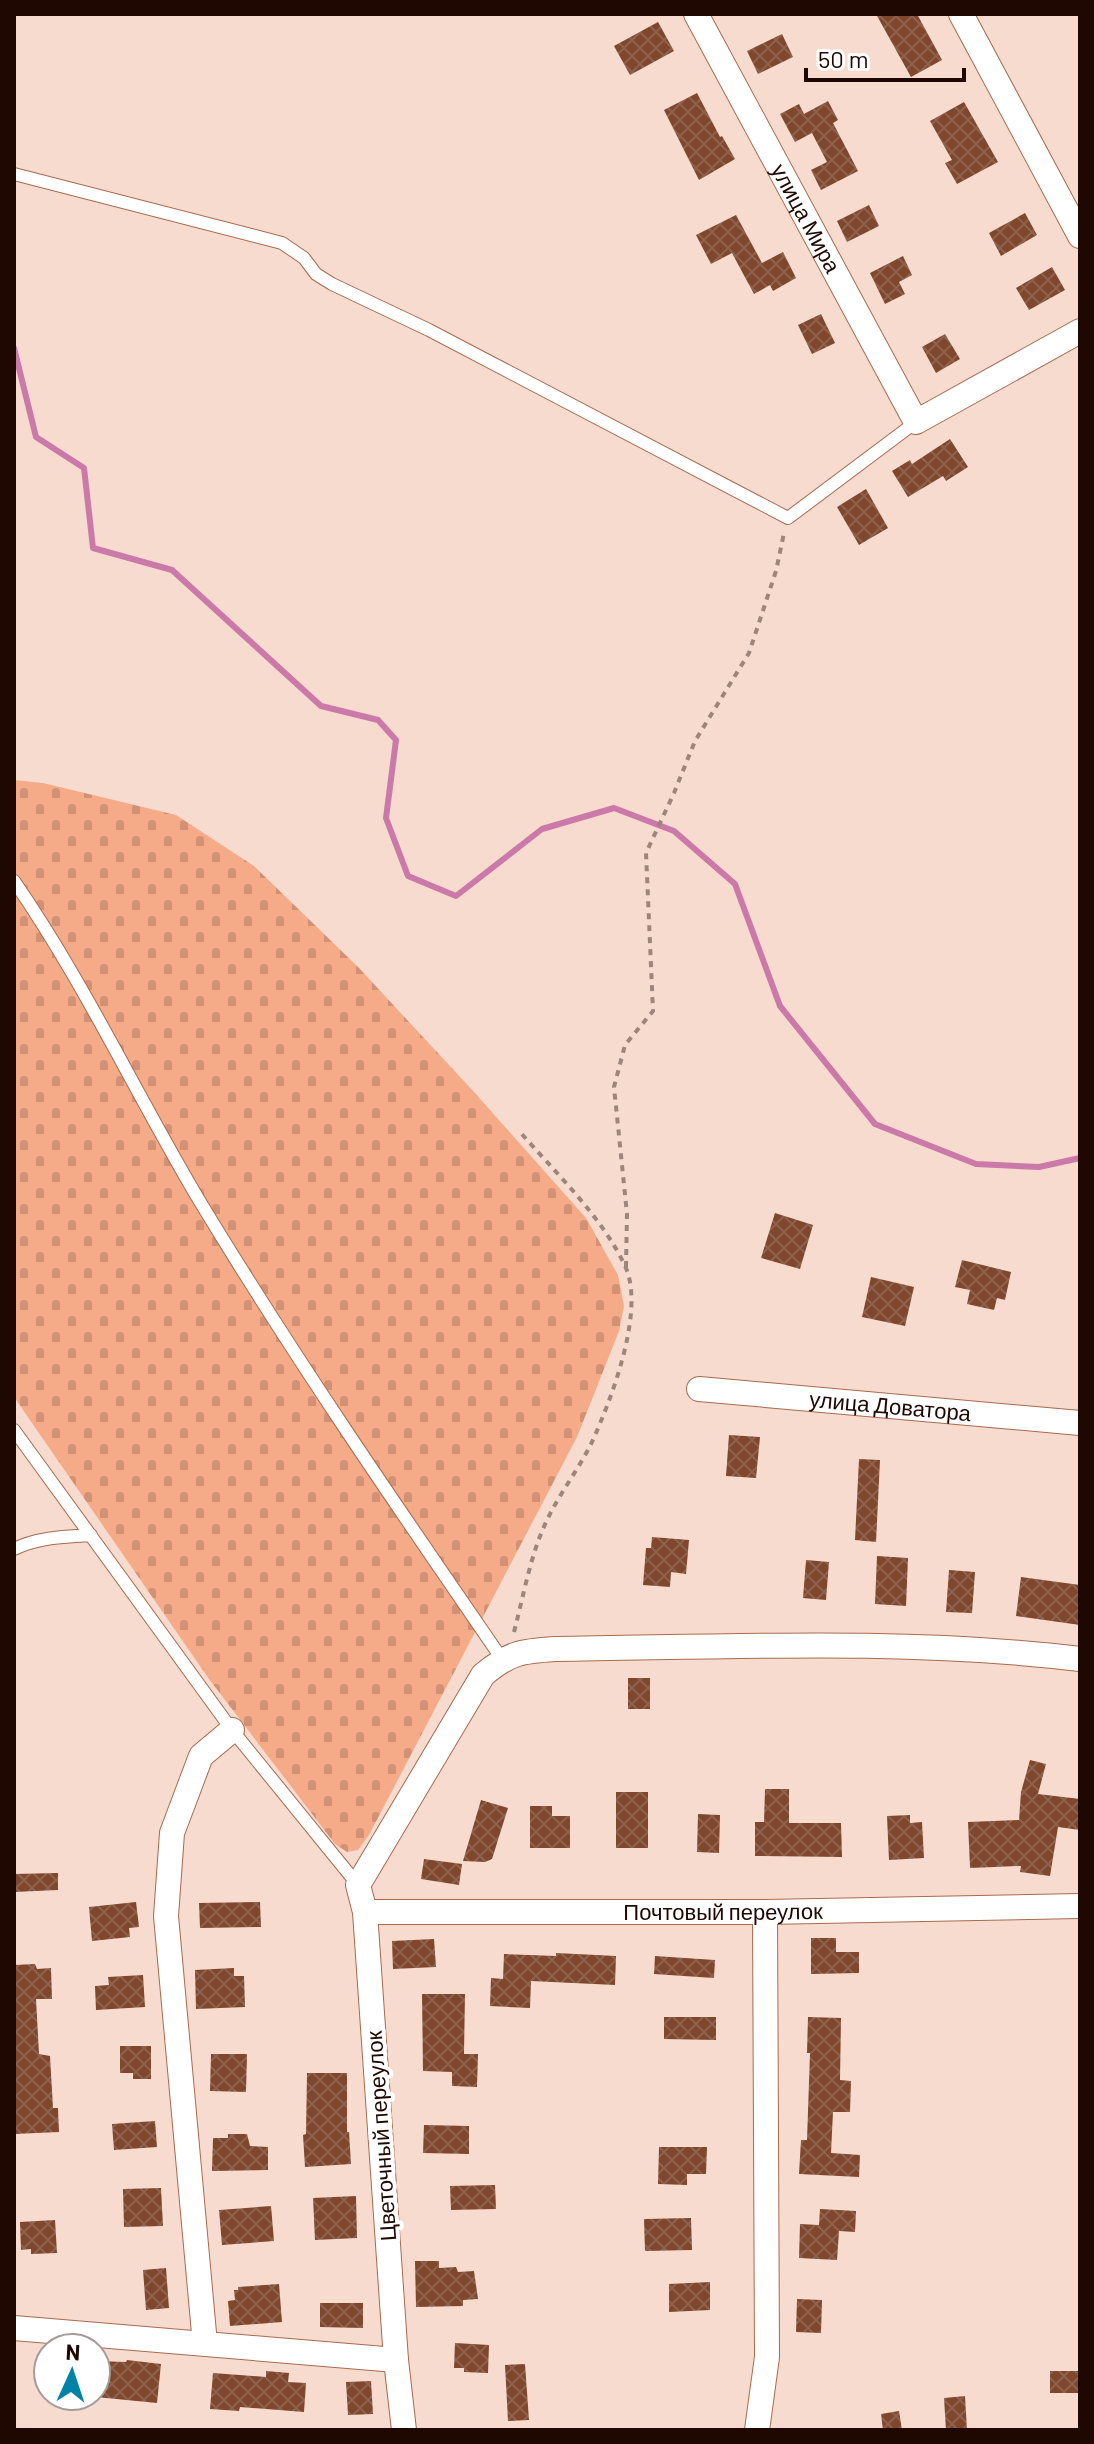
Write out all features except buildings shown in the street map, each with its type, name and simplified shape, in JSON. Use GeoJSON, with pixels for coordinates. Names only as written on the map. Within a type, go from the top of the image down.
{"type":"FeatureCollection","features":[{"type":"Feature","properties":{"kind":"street","name":"улица Мира"},"geometry":{"type":"LineString","coordinates":[[696,14],[916,422]]}},
{"type":"Feature","properties":{"kind":"street"},"geometry":{"type":"LineString","coordinates":[[961,14],[1080,236]]}},
{"type":"Feature","properties":{"kind":"street"},"geometry":{"type":"LineString","coordinates":[[916,422],[1080,331]]}},
{"type":"Feature","properties":{"kind":"street","name":"улица Доватора"},"geometry":{"type":"LineString","coordinates":[[699,1389],[1080,1423]]}},
{"type":"Feature","properties":{"kind":"street"},"geometry":{"type":"LineString","coordinates":[[358,1885],[483,1675],[502,1659],[527,1650],[859,1645],[1043,1654],[1080,1659]]}},
{"type":"Feature","properties":{"kind":"street"},"geometry":{"type":"LineString","coordinates":[[205,2344],[166,1916],[172,1833],[201,1756],[232,1730]]}},
{"type":"Feature","properties":{"kind":"street","name":"Цветочный переулок"},"geometry":{"type":"LineString","coordinates":[[358,1885],[365,1912],[396,2360],[404,2430]]}},
{"type":"Feature","properties":{"kind":"street","name":"Почтовый переулок"},"geometry":{"type":"LineString","coordinates":[[365,1912],[765,1912],[1080,1906]]}},
{"type":"Feature","properties":{"kind":"street"},"geometry":{"type":"LineString","coordinates":[[757,2430],[767,2357],[765,1912]]}},
{"type":"Feature","properties":{"kind":"street"},"geometry":{"type":"LineString","coordinates":[[14,2328],[396,2360]]}},
{"type":"Feature","properties":{"kind":"lane"},"geometry":{"type":"LineString","coordinates":[[14,174],[282,243],[304,258],[316,274],[332,284],[429,330],[788,518],[916,422]]}},
{"type":"Feature","properties":{"kind":"lane"},"geometry":{"type":"LineString","coordinates":[[14,881],[77,981],[215,1224],[355,1446],[502,1659]]}},
{"type":"Feature","properties":{"kind":"lane"},"geometry":{"type":"LineString","coordinates":[[14,1430],[232,1730],[358,1885]]}},
{"type":"Feature","properties":{"kind":"lane"},"geometry":{"type":"LineString","coordinates":[[14,1549],[46,1539],[91,1535]]}},
{"type":"Feature","properties":{"kind":"path"},"geometry":{"type":"LineString","coordinates":[[502,1659],[513,1635],[549,1516],[592,1443],[625,1352],[632,1309],[626,1267],[627,1214],[614,1087],[625,1045],[653,1011],[646,853],[695,741],[749,653],[776,571],[788,518]]}},
{"type":"Feature","properties":{"kind":"path"},"geometry":{"type":"LineString","coordinates":[[520,1132],[594,1216],[626,1267]]}},
{"type":"Feature","properties":{"kind":"green space"},"geometry":{"type":"Polygon","coordinates":[[[14,780],[43,783],[176,815],[254,866],[359,968],[475,1093],[586,1218],[618,1275],[624,1306],[619,1331],[577,1437],[369,1835],[358,1850],[347,1852],[335,1844],[209,1679],[14,1397],[14,780]]]}},
{"type":"Feature","properties":{"kind":"waterway"},"geometry":{"type":"LineString","coordinates":[[14,348],[36,437],[84,468],[93,548],[172,570],[321,706],[378,720],[396,740],[386,818],[408,876],[456,896],[542,829],[614,808],[674,831],[735,884],[780,1006],[875,1124],[976,1164],[1039,1167],[1080,1158]]}}]}
